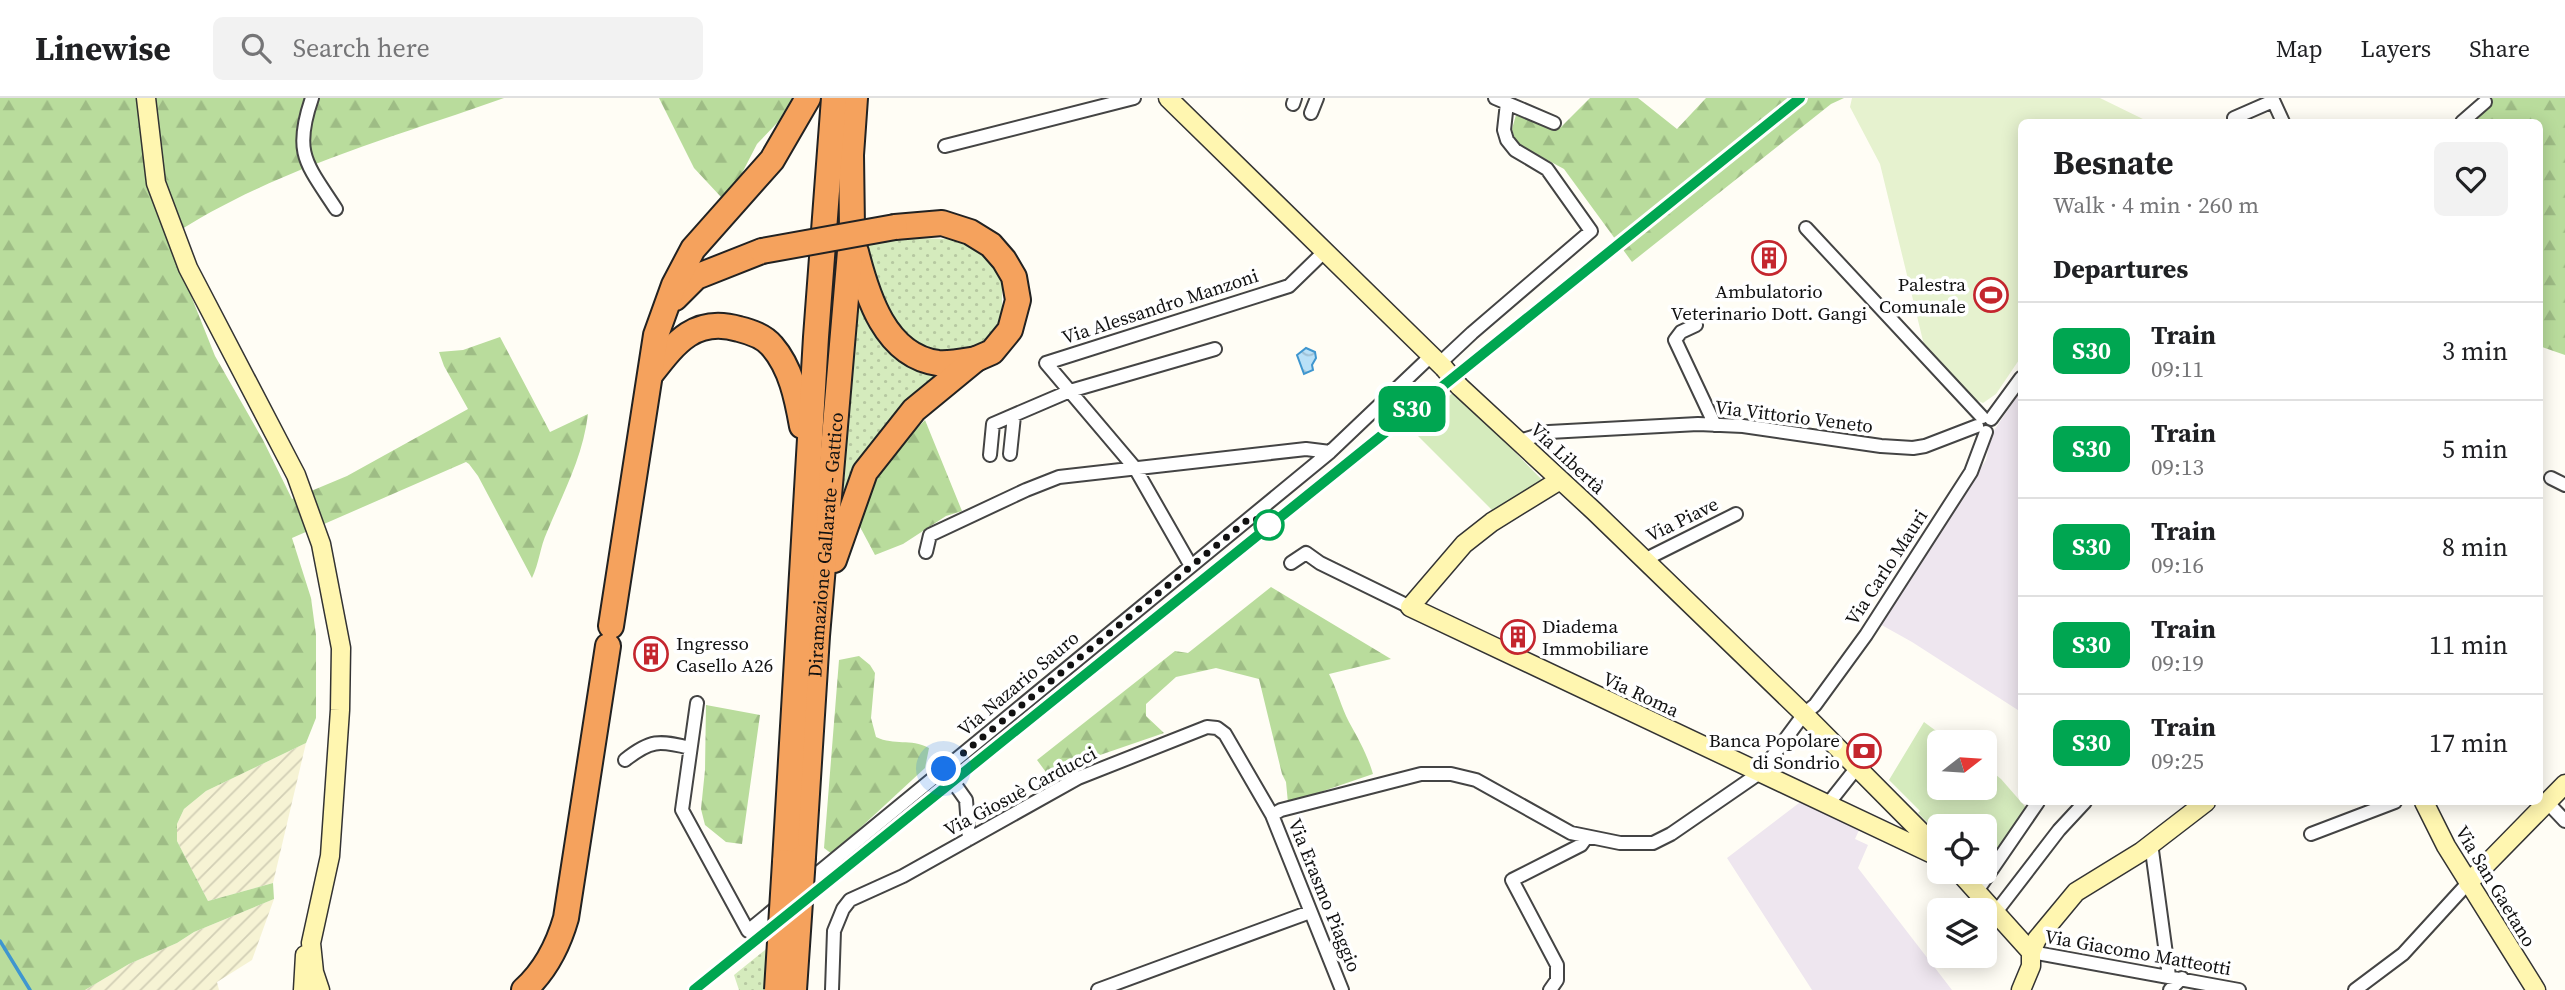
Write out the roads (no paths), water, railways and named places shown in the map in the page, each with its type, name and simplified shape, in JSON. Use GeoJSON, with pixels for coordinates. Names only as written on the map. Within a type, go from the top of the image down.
{"type":"FeatureCollection","features":[{"type":"Feature","properties":{"kind":"highway"},"geometry":{"type":"LineString","coordinates":[[524,990],[546,965],[560,942],[566,918],[656,335],[674,285],[694,249],[772,160],[808,98]]}},
{"type":"Feature","properties":{"kind":"highway","name":"Diramazione Gallarate - Gattico"},"geometry":{"type":"LineString","coordinates":[[794,990],[794,859],[808,636],[816,337],[834,98]]}},
{"type":"Feature","properties":{"kind":"highway","name":"Diramazione Gallarate - Gattico"},"geometry":{"type":"LineString","coordinates":[[808,636],[852,228],[851,155],[855,98]]}},
{"type":"Feature","properties":{"kind":"highway"},"geometry":{"type":"LineString","coordinates":[[666,308],[696,277],[762,251],[895,227],[942,223],[970,232],[991,245],[1014,277],[1018,300],[1010,330],[992,352],[976,359],[915,410],[864,472],[808,636]]}},
{"type":"Feature","properties":{"kind":"highway"},"geometry":{"type":"LineString","coordinates":[[852,228],[866,289],[883,325],[894,338],[908,351],[938,363],[976,359]]}},
{"type":"Feature","properties":{"kind":"highway"},"geometry":{"type":"LineString","coordinates":[[649,377],[674,343],[693,331],[711,325],[729,326],[754,333],[771,343],[781,358],[794,387],[802,426],[794,550],[808,636]]}},
{"type":"Feature","properties":{"kind":"highway","name":"Diramazione Gallarate - Gattico"},"geometry":{"type":"LineString","coordinates":[[777,990],[794,859]]}},
{"type":"Feature","properties":{"kind":"street"},"geometry":{"type":"LineString","coordinates":[[146,98],[156,183],[188,268],[296,475],[321,544],[341,648],[338,761],[332,808],[305,944],[303,990]]}},
{"type":"Feature","properties":{"kind":"street"},"geometry":{"type":"LineString","coordinates":[[312,98],[301,142],[303,157],[335,209]]}},
{"type":"Feature","properties":{"kind":"street"},"geometry":{"type":"LineString","coordinates":[[945,146],[1134,98]]}},
{"type":"Feature","properties":{"kind":"street","name":"Via Libertà"},"geometry":{"type":"LineString","coordinates":[[1168,98],[1438,362],[1459,386],[1858,766],[1927,838]]}},
{"type":"Feature","properties":{"kind":"street"},"geometry":{"type":"LineString","coordinates":[[1311,113],[1317,98]]}},
{"type":"Feature","properties":{"kind":"street"},"geometry":{"type":"LineString","coordinates":[[2234,118],[2272,99],[2282,119]]}},
{"type":"Feature","properties":{"kind":"street"},"geometry":{"type":"LineString","coordinates":[[1501,101],[1554,123]]}},
{"type":"Feature","properties":{"kind":"street","name":"Via Nazario Sauro"},"geometry":{"type":"LineString","coordinates":[[697,703],[682,810],[748,931],[1331,452],[1591,231],[1547,169],[1515,150],[1507,140],[1501,101]]}},
{"type":"Feature","properties":{"kind":"street"},"geometry":{"type":"LineString","coordinates":[[2465,119],[2485,102]]}},
{"type":"Feature","properties":{"kind":"street"},"geometry":{"type":"LineString","coordinates":[[1806,228],[1984,423],[2018,382]]}},
{"type":"Feature","properties":{"kind":"street","name":"Via Alessandro Manzoni"},"geometry":{"type":"LineString","coordinates":[[1191,566],[1135,468],[1046,363],[1289,286],[1325,251]]}},
{"type":"Feature","properties":{"kind":"street"},"geometry":{"type":"LineString","coordinates":[[1696,325],[1681,332],[1675,340],[1715,425]]}},
{"type":"Feature","properties":{"kind":"street"},"geometry":{"type":"LineString","coordinates":[[990,455],[993,424],[1070,391],[1215,349]]}},
{"type":"Feature","properties":{"kind":"street"},"geometry":{"type":"LineString","coordinates":[[1010,454],[1014,416]]}},
{"type":"Feature","properties":{"kind":"street","name":"Via Vittorio Veneto"},"geometry":{"type":"LineString","coordinates":[[1521,443],[1549,432],[1581,429],[1715,425],[1743,426],[1905,448],[1926,446],[1984,423]]}},
{"type":"Feature","properties":{"kind":"street","name":"Via Carlo Mauri"},"geometry":{"type":"LineString","coordinates":[[1761,772],[1804,714],[1815,705],[1866,635],[1971,472],[1984,423]]}},
{"type":"Feature","properties":{"kind":"street"},"geometry":{"type":"LineString","coordinates":[[926,552],[930,535],[1059,477],[1307,449],[1331,452]]}},
{"type":"Feature","properties":{"kind":"street"},"geometry":{"type":"LineString","coordinates":[[2551,478],[2565,485]]}},
{"type":"Feature","properties":{"kind":"street"},"geometry":{"type":"LineString","coordinates":[[1410,607],[1464,544],[1492,522],[1560,480]]}},
{"type":"Feature","properties":{"kind":"street","name":"Via Piave"},"geometry":{"type":"LineString","coordinates":[[1644,560],[1737,514]]}},
{"type":"Feature","properties":{"kind":"street","name":"Via Roma"},"geometry":{"type":"LineString","coordinates":[[1291,563],[1306,553],[1320,563],[1410,607],[1927,851]]}},
{"type":"Feature","properties":{"kind":"street","name":"Via Giosuè Carducci"},"geometry":{"type":"LineString","coordinates":[[832,990],[834,931],[850,900],[903,876],[1078,778],[1207,727],[1217,728],[1226,734],[1272,815]]}},
{"type":"Feature","properties":{"kind":"street"},"geometry":{"type":"LineString","coordinates":[[625,760],[650,743],[664,742],[690,748]]}},
{"type":"Feature","properties":{"kind":"street"},"geometry":{"type":"LineString","coordinates":[[1828,804],[1858,766]]}},
{"type":"Feature","properties":{"kind":"street"},"geometry":{"type":"LineString","coordinates":[[944,769],[965,800],[969,839]]}},
{"type":"Feature","properties":{"kind":"street"},"geometry":{"type":"LineString","coordinates":[[1272,815],[1281,810],[1421,775],[1451,774],[1476,780],[1555,826],[1586,838],[1620,843],[1653,843],[1671,834],[1761,772]]}},
{"type":"Feature","properties":{"kind":"street"},"geometry":{"type":"LineString","coordinates":[[2355,990],[2403,954],[2565,784]]}},
{"type":"Feature","properties":{"kind":"street"},"geometry":{"type":"LineString","coordinates":[[2547,802],[2565,821]]}},
{"type":"Feature","properties":{"kind":"street"},"geometry":{"type":"LineString","coordinates":[[1977,891],[2036,805]]}},
{"type":"Feature","properties":{"kind":"street"},"geometry":{"type":"LineString","coordinates":[[1997,911],[2065,822],[2082,805]]}},
{"type":"Feature","properties":{"kind":"street"},"geometry":{"type":"LineString","coordinates":[[2021,990],[2031,966],[2031,952],[2037,940],[2076,892],[2130,859],[2197,805]]}},
{"type":"Feature","properties":{"kind":"street"},"geometry":{"type":"LineString","coordinates":[[2312,834],[2387,805]]}},
{"type":"Feature","properties":{"kind":"street","name":"Via San Gaetano"},"geometry":{"type":"LineString","coordinates":[[2426,805],[2468,883],[2536,990]]}},
{"type":"Feature","properties":{"kind":"street"},"geometry":{"type":"LineString","coordinates":[[320,990],[314,972],[311,943],[330,856],[332,808]]}},
{"type":"Feature","properties":{"kind":"street","name":"Via Erasmo Piaggio"},"geometry":{"type":"LineString","coordinates":[[1272,815],[1342,990]]}},
{"type":"Feature","properties":{"kind":"street"},"geometry":{"type":"LineString","coordinates":[[1550,990],[1557,980],[1557,965],[1512,880],[1581,845],[1586,838]]}},
{"type":"Feature","properties":{"kind":"street"},"geometry":{"type":"LineString","coordinates":[[2151,843],[2176,977],[2170,990]]}},
{"type":"Feature","properties":{"kind":"street"},"geometry":{"type":"LineString","coordinates":[[1970,884],[1983,898]]}},
{"type":"Feature","properties":{"kind":"street"},"geometry":{"type":"LineString","coordinates":[[1098,990],[1310,912]]}},
{"type":"Feature","properties":{"kind":"street"},"geometry":{"type":"LineString","coordinates":[[1997,913],[2031,952]]}},
{"type":"Feature","properties":{"kind":"street","name":"Via Giacomo Matteotti"},"geometry":{"type":"LineString","coordinates":[[2031,952],[2239,990]]}},
{"type":"Feature","properties":{"kind":"water"},"geometry":{"type":"Polygon","coordinates":[[[1306,348],[1315,352],[1316,358],[1312,365],[1313,370],[1304,374],[1297,355],[1306,348]]]}},
{"type":"Feature","properties":{"kind":"waterway"},"geometry":{"type":"LineString","coordinates":[[0,941],[30,990]]}},
{"type":"Feature","properties":{"kind":"railway"},"geometry":{"type":"LineString","coordinates":[[694,990],[1800,98]]}},
{"type":"Feature","properties":{"kind":"train","name":"S30"},"geometry":{"type":"LineString","coordinates":[[694,990],[1800,98]]}},
{"type":"Feature","properties":{"kind":"place","name":"Ambulatorio Veterinario Dott. Gangi"},"geometry":{"type":"Point","coordinates":[1769,258]}},
{"type":"Feature","properties":{"kind":"place","name":"Palestra Comunale"},"geometry":{"type":"Point","coordinates":[1991,295]}},
{"type":"Feature","properties":{"kind":"place","name":"Diadema Immobiliare"},"geometry":{"type":"Point","coordinates":[1518,637]}},
{"type":"Feature","properties":{"kind":"place","name":"Ingresso Casello A26"},"geometry":{"type":"Point","coordinates":[651,654]}},
{"type":"Feature","properties":{"kind":"place","name":"Banca Popolare di Sondrio"},"geometry":{"type":"Point","coordinates":[1864,751]}}]}
